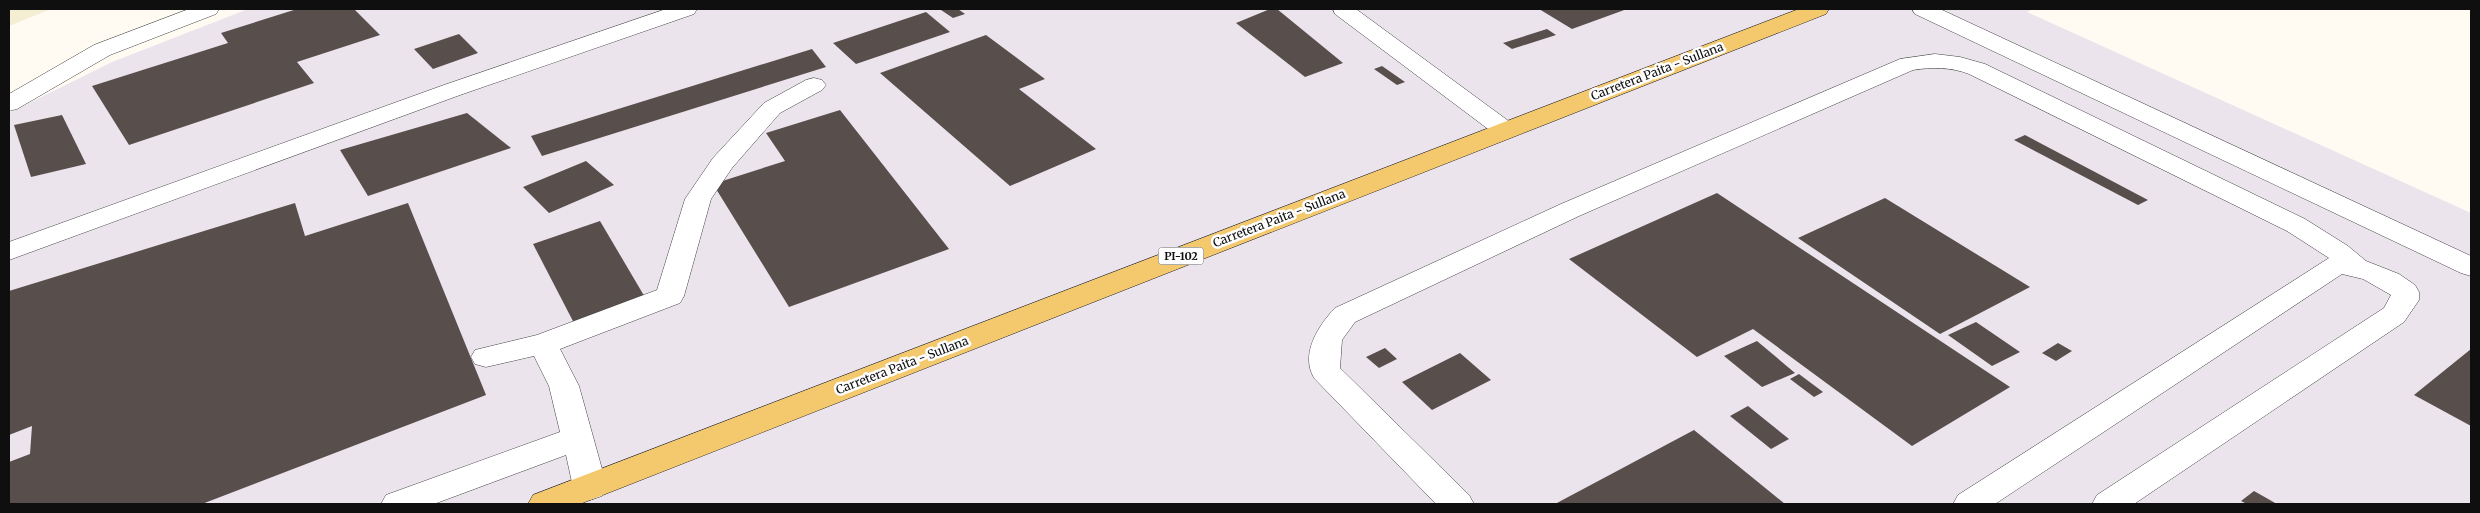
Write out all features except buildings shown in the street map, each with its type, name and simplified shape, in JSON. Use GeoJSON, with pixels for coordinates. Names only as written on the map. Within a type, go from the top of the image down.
{"type":"FeatureCollection","features":[{"type":"Feature","properties":{"kind":"main road","name":"Carretera Paita - Sullana"},"geometry":{"type":"LineString","coordinates":[[545,504],[1818,9]]}},
{"type":"Feature","properties":{"kind":"street"},"geometry":{"type":"LineString","coordinates":[[9,104],[102,50],[208,9]]}},
{"type":"Feature","properties":{"kind":"street"},"geometry":{"type":"LineString","coordinates":[[9,251],[452,90],[686,9]]}},
{"type":"Feature","properties":{"kind":"street"},"geometry":{"type":"LineString","coordinates":[[1343,9],[1504,130]]}},
{"type":"Feature","properties":{"kind":"street"},"geometry":{"type":"LineString","coordinates":[[1923,9],[2471,267]]}},
{"type":"Feature","properties":{"kind":"street"},"geometry":{"type":"LineString","coordinates":[[1458,504],[1325,371],[1325,346],[1330,330],[1345,316],[1570,210],[1908,64],[1929,60],[1947,61],[1962,63],[1977,69],[2296,225],[2338,252],[2356,267]]}},
{"type":"Feature","properties":{"kind":"street"},"geometry":{"type":"LineString","coordinates":[[486,357],[543,344],[670,296],[698,199],[717,170],[772,108],[814,85]]}},
{"type":"Feature","properties":{"kind":"street"},"geometry":{"type":"LineString","coordinates":[[1970,504],[2337,265],[2356,267],[2377,273],[2404,292],[2405,300],[2394,315],[2109,504]]}},
{"type":"Feature","properties":{"kind":"street"},"geometry":{"type":"LineString","coordinates":[[543,344],[564,386],[576,439],[590,486]]}},
{"type":"Feature","properties":{"kind":"street"},"geometry":{"type":"LineString","coordinates":[[398,504],[576,439]]}},
{"type":"Feature","properties":{"kind":"shaded area"},"geometry":{"type":"Polygon","coordinates":[[[9,9],[51,9],[9,26],[9,9]]]}},
{"type":"Feature","properties":{"kind":"shaded area"},"geometry":{"type":"Polygon","coordinates":[[[248,9],[2033,9],[2027,12],[2471,213],[2471,504],[9,504],[9,113],[112,62],[248,9]]]}}]}
